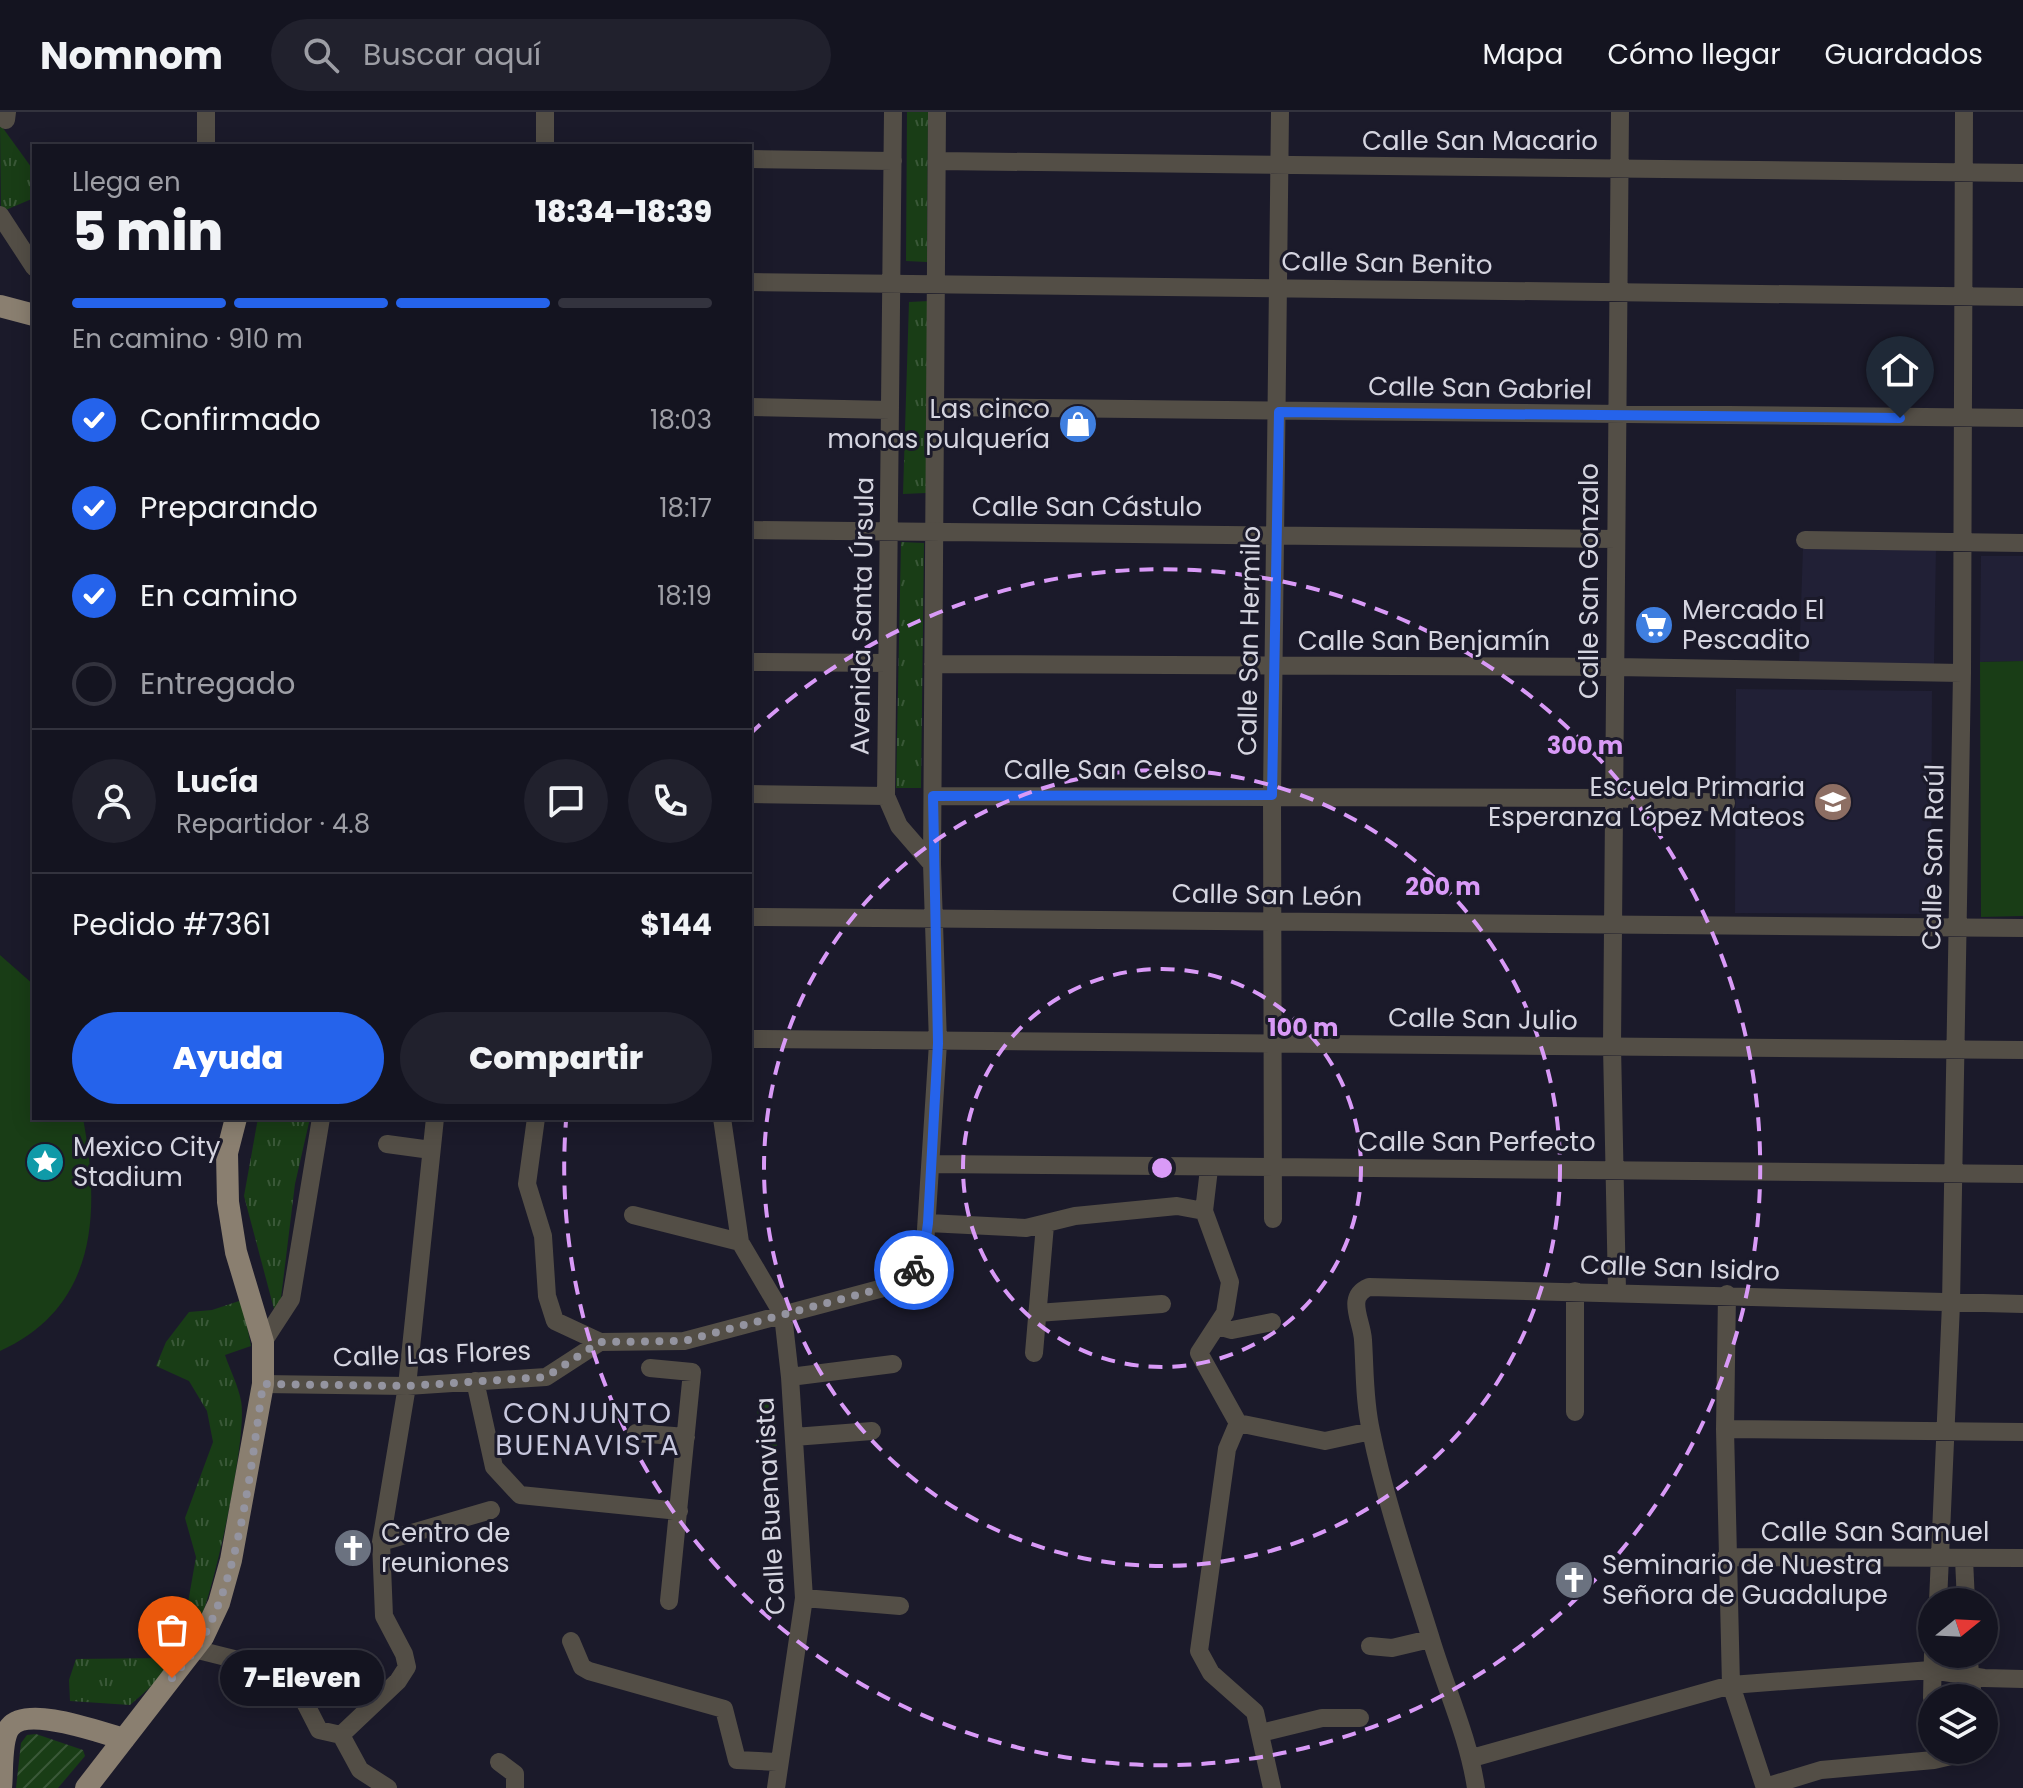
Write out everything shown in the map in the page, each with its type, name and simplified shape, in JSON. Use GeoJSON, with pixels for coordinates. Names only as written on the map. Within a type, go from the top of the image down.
{"type":"FeatureCollection","features":[{"type":"Feature","properties":{"kind":"main road"},"geometry":{"type":"LineString","coordinates":[[0,306],[32,314]]}},
{"type":"Feature","properties":{"kind":"main road"},"geometry":{"type":"LineString","coordinates":[[86,1788],[194,1649],[209,1625],[225,1581],[248,1481],[263,1384],[263,1342],[236,1252],[228,1202],[227,1153],[235,1120]]}},
{"type":"Feature","properties":{"kind":"main road"},"geometry":{"type":"LineString","coordinates":[[1,1788],[7,1735],[19,1721],[42,1719],[124,1739]]}},
{"type":"Feature","properties":{"kind":"street"},"geometry":{"type":"LineString","coordinates":[[206,112],[206,144]]}},
{"type":"Feature","properties":{"kind":"street"},"geometry":{"type":"LineString","coordinates":[[545,112],[545,144]]}},
{"type":"Feature","properties":{"kind":"street","name":"Avenida Santa Úrsula"},"geometry":{"type":"LineString","coordinates":[[893,112],[886,796],[899,826],[932,864]]}},
{"type":"Feature","properties":{"kind":"street"},"geometry":{"type":"LineString","coordinates":[[536,1120],[527,1184],[543,1236],[547,1296],[555,1321],[600,1342],[684,1341],[902,1283],[919,1262],[928,1223],[938,1043],[932,864],[937,112]]}},
{"type":"Feature","properties":{"kind":"street","name":"Calle San Hermilo"},"geometry":{"type":"LineString","coordinates":[[1273,1219],[1272,795],[1278,535],[1280,112]]}},
{"type":"Feature","properties":{"kind":"street","name":"Calle San Gonzalo"},"geometry":{"type":"LineString","coordinates":[[1617,1291],[1612,925],[1620,112]]}},
{"type":"Feature","properties":{"kind":"street","name":"Calle San Raúl"},"geometry":{"type":"LineString","coordinates":[[1939,1588],[1951,1304],[1962,673],[1964,112]]}},
{"type":"Feature","properties":{"kind":"street"},"geometry":{"type":"LineString","coordinates":[[752,159],[893,161]]}},
{"type":"Feature","properties":{"kind":"street","name":"Calle San Macario"},"geometry":{"type":"LineString","coordinates":[[937,161],[2023,173]]}},
{"type":"Feature","properties":{"kind":"street"},"geometry":{"type":"LineString","coordinates":[[0,215],[32,264]]}},
{"type":"Feature","properties":{"kind":"street","name":"Calle San Benito"},"geometry":{"type":"LineString","coordinates":[[752,282],[2023,297]]}},
{"type":"Feature","properties":{"kind":"street"},"geometry":{"type":"LineString","coordinates":[[752,407],[890,410]]}},
{"type":"Feature","properties":{"kind":"street","name":"Calle San Gabriel"},"geometry":{"type":"LineString","coordinates":[[935,407],[2023,418]]}},
{"type":"Feature","properties":{"kind":"street","name":"Calle San Cástulo"},"geometry":{"type":"LineString","coordinates":[[752,530],[1616,539]]}},
{"type":"Feature","properties":{"kind":"street"},"geometry":{"type":"LineString","coordinates":[[1805,540],[2023,543]]}},
{"type":"Feature","properties":{"kind":"street"},"geometry":{"type":"LineString","coordinates":[[752,662],[887,663]]}},
{"type":"Feature","properties":{"kind":"street","name":"Calle San Benjamín"},"geometry":{"type":"LineString","coordinates":[[933,664],[1615,667],[1962,673]]}},
{"type":"Feature","properties":{"kind":"street"},"geometry":{"type":"LineString","coordinates":[[752,794],[886,796]]}},
{"type":"Feature","properties":{"kind":"street","name":"Calle San Celso"},"geometry":{"type":"LineString","coordinates":[[933,796],[1613,798],[1726,803]]}},
{"type":"Feature","properties":{"kind":"street","name":"Calle San León"},"geometry":{"type":"LineString","coordinates":[[752,917],[2023,928]]}},
{"type":"Feature","properties":{"kind":"street","name":"Calle San Julio"},"geometry":{"type":"LineString","coordinates":[[752,1039],[2023,1050]]}},
{"type":"Feature","properties":{"kind":"street"},"geometry":{"type":"LineString","coordinates":[[263,1342],[291,1299],[321,1120]]}},
{"type":"Feature","properties":{"kind":"street"},"geometry":{"type":"LineString","coordinates":[[341,1735],[398,1681],[407,1667],[404,1654],[384,1616],[381,1542],[407,1386],[435,1120]]}},
{"type":"Feature","properties":{"kind":"street"},"geometry":{"type":"LineString","coordinates":[[722,1120],[740,1242],[783,1315]]}},
{"type":"Feature","properties":{"kind":"street"},"geometry":{"type":"LineString","coordinates":[[387,1144],[431,1150]]}},
{"type":"Feature","properties":{"kind":"street","name":"Calle San Perfecto"},"geometry":{"type":"LineString","coordinates":[[931,1164],[1209,1169],[1613,1169],[2023,1174]]}},
{"type":"Feature","properties":{"kind":"street"},"geometry":{"type":"LineString","coordinates":[[1209,1169],[1204,1211],[1230,1282],[1229,1299],[1218,1326],[1199,1353],[1201,1362],[1226,1396],[1238,1423],[1227,1449],[1199,1651],[1211,1673],[1249,1703],[1261,1733],[1272,1788]]}},
{"type":"Feature","properties":{"kind":"street"},"geometry":{"type":"LineString","coordinates":[[928,1223],[1026,1228],[1075,1216],[1177,1206],[1204,1211]]}},
{"type":"Feature","properties":{"kind":"street"},"geometry":{"type":"LineString","coordinates":[[633,1215],[740,1242]]}},
{"type":"Feature","properties":{"kind":"street"},"geometry":{"type":"LineString","coordinates":[[1034,1353],[1045,1225]]}},
{"type":"Feature","properties":{"kind":"street","name":"Calle San Isidro"},"geometry":{"type":"LineString","coordinates":[[1371,1431],[1362,1359],[1363,1341],[1355,1300],[1360,1290],[1369,1287],[1617,1291],[2023,1304]]}},
{"type":"Feature","properties":{"kind":"street"},"geometry":{"type":"LineString","coordinates":[[1575,1291],[1575,1412]]}},
{"type":"Feature","properties":{"kind":"street"},"geometry":{"type":"LineString","coordinates":[[1727,1294],[1726,1557],[1731,1685],[1765,1788],[1821,1770],[1918,1757]]}},
{"type":"Feature","properties":{"kind":"street"},"geometry":{"type":"LineString","coordinates":[[1037,1313],[1162,1304]]}},
{"type":"Feature","properties":{"kind":"street","name":"Calle Buenavista"},"geometry":{"type":"LineString","coordinates":[[776,1788],[777,1762],[804,1598],[783,1315]]}},
{"type":"Feature","properties":{"kind":"street"},"geometry":{"type":"LineString","coordinates":[[1218,1326],[1232,1330],[1272,1322]]}},
{"type":"Feature","properties":{"kind":"street","name":"Calle Las Flores"},"geometry":{"type":"LineString","coordinates":[[263,1384],[407,1386],[546,1377],[600,1342]]}},
{"type":"Feature","properties":{"kind":"street"},"geometry":{"type":"LineString","coordinates":[[790,1377],[893,1364]]}},
{"type":"Feature","properties":{"kind":"street"},"geometry":{"type":"LineString","coordinates":[[650,1368],[692,1372],[669,1601]]}},
{"type":"Feature","properties":{"kind":"street"},"geometry":{"type":"LineString","coordinates":[[475,1381],[494,1467],[520,1495],[679,1511]]}},
{"type":"Feature","properties":{"kind":"street"},"geometry":{"type":"LineString","coordinates":[[1238,1423],[1312,1441],[1339,1440],[1371,1431],[1430,1639],[1472,1758],[1476,1788]]}},
{"type":"Feature","properties":{"kind":"street"},"geometry":{"type":"LineString","coordinates":[[1725,1429],[2023,1432]]}},
{"type":"Feature","properties":{"kind":"street"},"geometry":{"type":"LineString","coordinates":[[794,1437],[872,1431]]}},
{"type":"Feature","properties":{"kind":"street"},"geometry":{"type":"LineString","coordinates":[[636,1433],[686,1437]]}},
{"type":"Feature","properties":{"kind":"street"},"geometry":{"type":"LineString","coordinates":[[381,1542],[491,1510]]}},
{"type":"Feature","properties":{"kind":"street","name":"Calle San Samuel"},"geometry":{"type":"LineString","coordinates":[[1726,1557],[2023,1558]]}},
{"type":"Feature","properties":{"kind":"street"},"geometry":{"type":"LineString","coordinates":[[1964,1559],[1965,1588]]}},
{"type":"Feature","properties":{"kind":"street"},"geometry":{"type":"LineString","coordinates":[[804,1598],[900,1606]]}},
{"type":"Feature","properties":{"kind":"street"},"geometry":{"type":"LineString","coordinates":[[1370,1646],[1392,1648],[1430,1639]]}},
{"type":"Feature","properties":{"kind":"street"},"geometry":{"type":"LineString","coordinates":[[571,1641],[582,1667],[589,1671],[724,1709],[737,1760],[777,1762]]}},
{"type":"Feature","properties":{"kind":"street"},"geometry":{"type":"LineString","coordinates":[[194,1649],[242,1661],[300,1693],[319,1730],[341,1735],[360,1770],[388,1788]]}},
{"type":"Feature","properties":{"kind":"street"},"geometry":{"type":"LineString","coordinates":[[1472,1758],[1731,1685],[1918,1664]]}},
{"type":"Feature","properties":{"kind":"street"},"geometry":{"type":"LineString","coordinates":[[1948,1668],[1969,1676],[2023,1679]]}},
{"type":"Feature","properties":{"kind":"street"},"geometry":{"type":"LineString","coordinates":[[1969,1668],[1970,1684]]}},
{"type":"Feature","properties":{"kind":"street"},"geometry":{"type":"LineString","coordinates":[[1261,1733],[1322,1718],[1360,1718]]}},
{"type":"Feature","properties":{"kind":"street"},"geometry":{"type":"LineString","coordinates":[[499,1762],[515,1774],[515,1788]]}},
{"type":"Feature","properties":{"kind":"shaded area"},"geometry":{"type":"Polygon","coordinates":[[[1803,547],[1936,548],[1934,664],[1799,665],[1803,547]]]}},
{"type":"Feature","properties":{"kind":"shaded area"},"geometry":{"type":"Polygon","coordinates":[[[1981,556],[2023,556],[2023,661],[1980,662],[1981,556]]]}},
{"type":"Feature","properties":{"kind":"shaded area","name":"Escuela Primaria Esperanza López Mateos"},"geometry":{"type":"Polygon","coordinates":[[[1736,689],[1932,691],[1931,914],[1735,913],[1736,689]]]}},
{"type":"Feature","properties":{"kind":"green space"},"geometry":{"type":"Polygon","coordinates":[[[907,112],[928,112],[927,262],[906,261],[907,112]]]}},
{"type":"Feature","properties":{"kind":"green space"},"geometry":{"type":"Polygon","coordinates":[[[0,124],[32,168],[32,199],[1,212],[0,124]]]}},
{"type":"Feature","properties":{"kind":"green space"},"geometry":{"type":"Polygon","coordinates":[[[929,301],[926,493],[903,494],[909,302],[929,301]]]}},
{"type":"Feature","properties":{"kind":"green space"},"geometry":{"type":"Polygon","coordinates":[[[901,542],[924,543],[921,788],[896,788],[901,542]]]}},
{"type":"Feature","properties":{"kind":"green space"},"geometry":{"type":"Polygon","coordinates":[[[2023,661],[2023,916],[1981,917],[1980,662],[2023,661]]]}},
{"type":"Feature","properties":{"kind":"green space","name":"Mexico City Stadium"},"geometry":{"type":"Polygon","coordinates":[[[0,955],[32,983],[32,1120],[83,1120],[91,1187],[85,1252],[74,1282],[57,1309],[33,1332],[0,1351],[0,955]]]}},
{"type":"Feature","properties":{"kind":"green space"},"geometry":{"type":"Polygon","coordinates":[[[258,1120],[310,1120],[295,1184],[280,1306],[274,1309],[244,1196],[258,1120]]]}},
{"type":"Feature","properties":{"kind":"green space"},"geometry":{"type":"Polygon","coordinates":[[[242,1300],[251,1346],[225,1355],[241,1401],[235,1479],[212,1583],[197,1627],[167,1670],[130,1705],[70,1701],[69,1680],[76,1659],[164,1658],[183,1631],[196,1557],[185,1518],[213,1442],[207,1411],[189,1381],[156,1366],[166,1342],[189,1312],[212,1310],[242,1300]]]}},
{"type":"Feature","properties":{"kind":"green space"},"geometry":{"type":"Polygon","coordinates":[[[774,1403],[777,1446],[760,1448],[757,1404],[774,1403]]]}},
{"type":"Feature","properties":{"kind":"green space"},"geometry":{"type":"Polygon","coordinates":[[[36,1734],[83,1750],[85,1756],[58,1788],[16,1788],[21,1743],[27,1735],[36,1734]]]}},
{"type":"Feature","properties":{"kind":"way so far"},"geometry":{"type":"LineString","coordinates":[[172,1678],[203,1637],[219,1603],[248,1481],[263,1384],[407,1386],[546,1377],[600,1342],[684,1341],[902,1283],[914,1270]]}},
{"type":"Feature","properties":{"kind":"place","name":"Las cinco monas pulquería"},"geometry":{"type":"Point","coordinates":[1078,424]}},
{"type":"Feature","properties":{"kind":"place","name":"Mercado El Pescadito"},"geometry":{"type":"Point","coordinates":[1654,625]}},
{"type":"Feature","properties":{"kind":"place","name":"Escuela Primaria Esperanza López Mateos"},"geometry":{"type":"Point","coordinates":[1833,802]}},
{"type":"Feature","properties":{"kind":"place","name":"Mexico City Stadium"},"geometry":{"type":"Point","coordinates":[45,1162]}},
{"type":"Feature","properties":{"kind":"place","name":"Centro de reuniones"},"geometry":{"type":"Point","coordinates":[353,1548]}},
{"type":"Feature","properties":{"kind":"place","name":"Seminario de Nuestra Señora de Guadalupe"},"geometry":{"type":"Point","coordinates":[1574,1580]}},
{"type":"Feature","properties":{"kind":"place","name":"7-Eleven"},"geometry":{"type":"Point","coordinates":[172,1678]}},
{"type":"Feature","properties":{"kind":"district","name":"CONJUNTO BUENAVISTA"},"geometry":{"type":"Point","coordinates":[588,1429]}},
{"type":"Feature","properties":{"kind":"route"},"geometry":{"type":"LineString","coordinates":[[914,1270],[925,1245],[928,1223],[938,1043],[933,796],[1272,795],[1279,412],[1900,418]]}}]}
